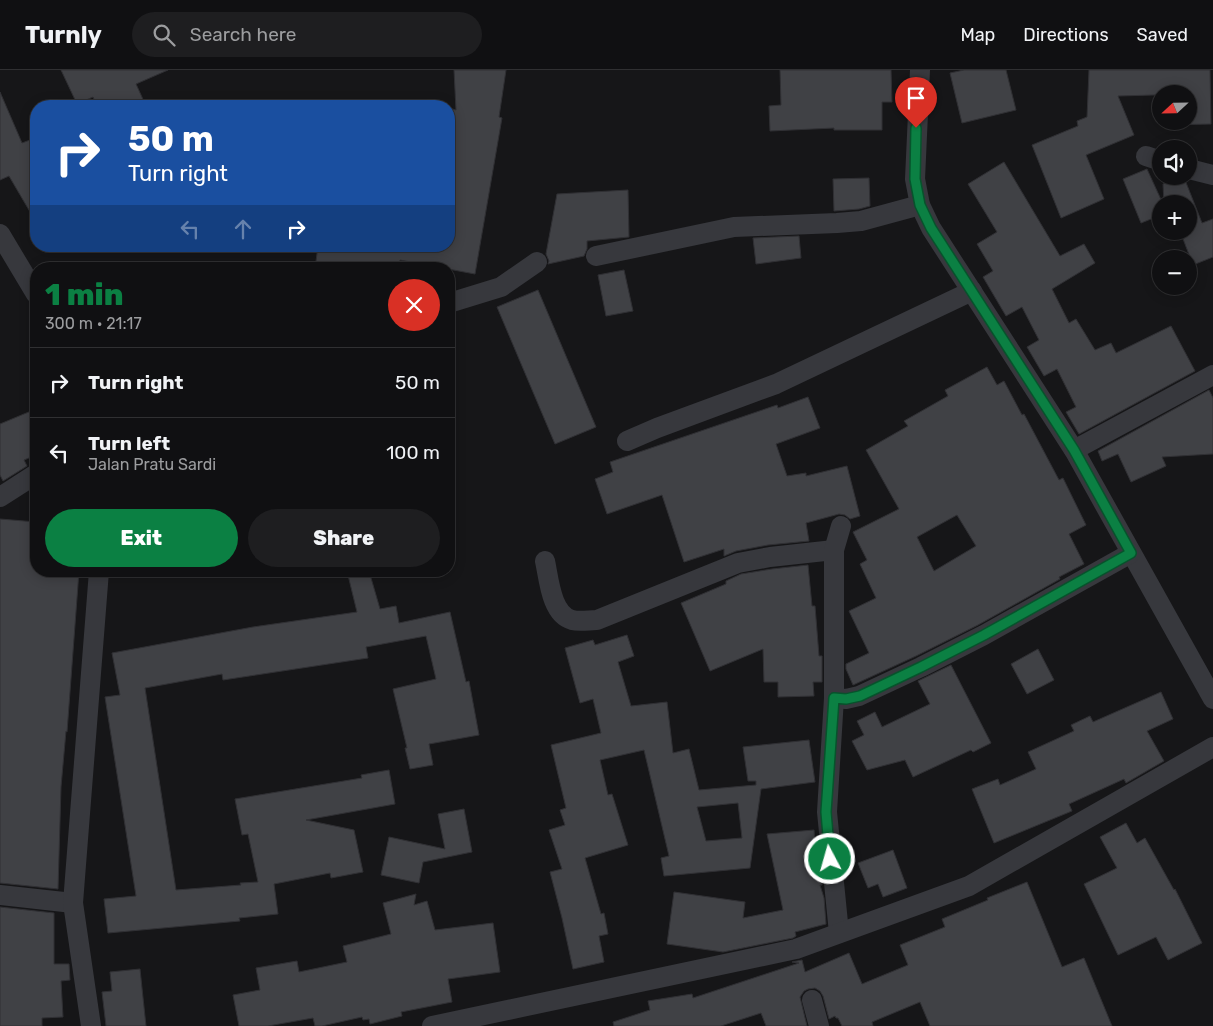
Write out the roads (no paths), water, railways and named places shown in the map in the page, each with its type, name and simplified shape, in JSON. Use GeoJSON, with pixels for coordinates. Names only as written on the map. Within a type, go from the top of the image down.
{"type":"FeatureCollection","features":[{"type":"Feature","properties":{"kind":"street"},"geometry":{"type":"LineString","coordinates":[[920,70],[915,179],[920,205],[931,228],[1074,450],[1213,700]]}},
{"type":"Feature","properties":{"kind":"street"},"geometry":{"type":"LineString","coordinates":[[1197,171],[1213,175]]}},
{"type":"Feature","properties":{"kind":"street"},"geometry":{"type":"LineString","coordinates":[[596,256],[734,227],[861,221],[920,205]]}},
{"type":"Feature","properties":{"kind":"street"},"geometry":{"type":"LineString","coordinates":[[0,234],[30,284]]}},
{"type":"Feature","properties":{"kind":"street"},"geometry":{"type":"LineString","coordinates":[[455,302],[501,287],[537,262]]}},
{"type":"Feature","properties":{"kind":"street"},"geometry":{"type":"LineString","coordinates":[[627,441],[776,384],[972,291]]}},
{"type":"Feature","properties":{"kind":"street"},"geometry":{"type":"LineString","coordinates":[[1074,450],[1213,375]]}},
{"type":"Feature","properties":{"kind":"street"},"geometry":{"type":"LineString","coordinates":[[0,497],[30,478]]}},
{"type":"Feature","properties":{"kind":"street"},"geometry":{"type":"LineString","coordinates":[[839,934],[826,812],[834,698],[834,550],[841,526]]}},
{"type":"Feature","properties":{"kind":"street"},"geometry":{"type":"LineString","coordinates":[[545,561],[552,593],[559,611],[572,620],[596,620],[738,563],[770,557],[834,550]]}},
{"type":"Feature","properties":{"kind":"street"},"geometry":{"type":"LineString","coordinates":[[834,698],[846,699],[860,696],[921,667],[984,635],[1131,553]]}},
{"type":"Feature","properties":{"kind":"street"},"geometry":{"type":"LineString","coordinates":[[91,1026],[73,904],[99,577]]}},
{"type":"Feature","properties":{"kind":"street"},"geometry":{"type":"LineString","coordinates":[[432,1026],[796,949],[839,934],[969,886],[1213,747]]}},
{"type":"Feature","properties":{"kind":"street"},"geometry":{"type":"LineString","coordinates":[[0,895],[73,904]]}},
{"type":"Feature","properties":{"kind":"street"},"geometry":{"type":"LineString","coordinates":[[812,1000],[819,1026]]}}]}
